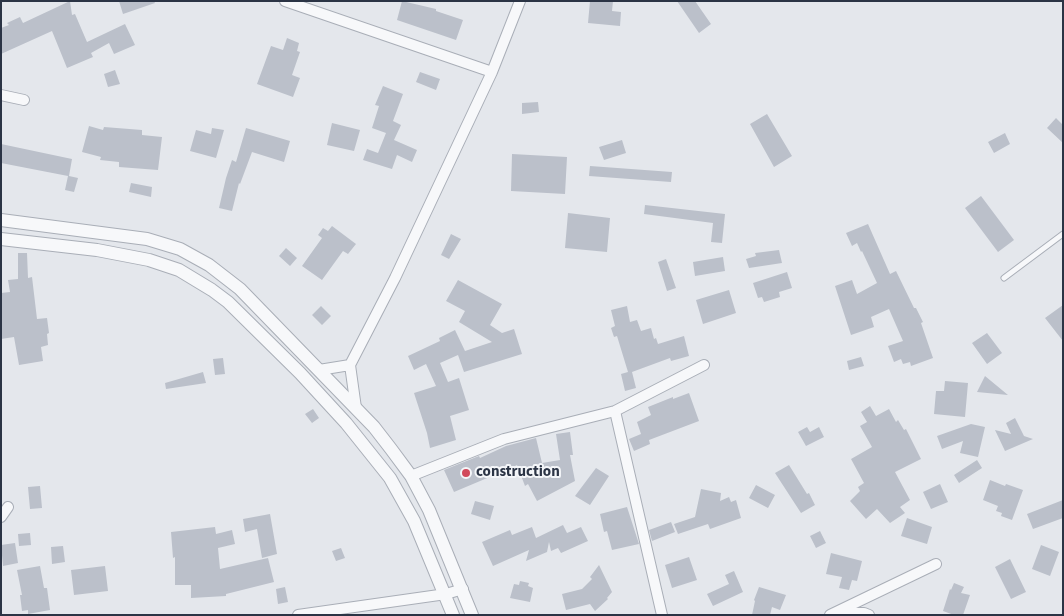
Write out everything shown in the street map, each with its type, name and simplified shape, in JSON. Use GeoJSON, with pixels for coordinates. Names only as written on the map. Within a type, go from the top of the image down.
{"type":"FeatureCollection","features":[{"type":"Feature","properties":{"kind":"street"},"geometry":{"type":"LineString","coordinates":[[284,1],[492,72]]}},
{"type":"Feature","properties":{"kind":"street"},"geometry":{"type":"LineString","coordinates":[[356,408],[350,364],[395,278],[492,72],[520,1]]}},
{"type":"Feature","properties":{"kind":"street"},"geometry":{"type":"LineString","coordinates":[[1,95],[24,100]]}},
{"type":"Feature","properties":{"kind":"street"},"geometry":{"type":"LineString","coordinates":[[1,220],[147,239],[180,249],[209,265],[240,289],[356,408],[386,442],[410,476],[429,510],[472,615]]}},
{"type":"Feature","properties":{"kind":"street"},"geometry":{"type":"LineString","coordinates":[[120,254],[122,235]]}},
{"type":"Feature","properties":{"kind":"street"},"geometry":{"type":"LineString","coordinates":[[1,239],[96,250],[149,260],[179,270],[228,302],[300,372],[346,423],[390,478],[414,521],[446,594],[453,615]]}},
{"type":"Feature","properties":{"kind":"street"},"geometry":{"type":"LineString","coordinates":[[319,370],[350,364]]}},
{"type":"Feature","properties":{"kind":"street"},"geometry":{"type":"LineString","coordinates":[[410,476],[504,439],[615,411],[704,365]]}},
{"type":"Feature","properties":{"kind":"street"},"geometry":{"type":"LineString","coordinates":[[615,411],[662,615]]}},
{"type":"Feature","properties":{"kind":"street"},"geometry":{"type":"LineString","coordinates":[[1,517],[8,506]]}},
{"type":"Feature","properties":{"kind":"street"},"geometry":{"type":"LineString","coordinates":[[831,614],[936,564]]}},
{"type":"Feature","properties":{"kind":"street"},"geometry":{"type":"LineString","coordinates":[[298,615],[463,590]]}},
{"type":"Feature","properties":{"kind":"street"},"geometry":{"type":"LineString","coordinates":[[831,614],[864,613],[869,615]]}},
{"type":"Feature","properties":{"kind":"lane"},"geometry":{"type":"LineString","coordinates":[[1004,278],[1063,234]]}},
{"type":"Feature","properties":{"kind":"building"},"geometry":{"type":"Polygon","coordinates":[[[70,1],[72,15],[75,14],[87,42],[125,24],[135,45],[114,54],[109,43],[91,53],[93,57],[67,68],[52,31],[1,54],[1,28],[9,25],[7,23],[20,17],[23,23],[70,1]]]}},
{"type":"Feature","properties":{"kind":"building"},"geometry":{"type":"Polygon","coordinates":[[[119,1],[154,1],[155,3],[123,14],[119,1]]]}},
{"type":"Feature","properties":{"kind":"building"},"geometry":{"type":"Polygon","coordinates":[[[402,1],[436,9],[436,11],[463,20],[456,40],[397,20],[402,1]]]}},
{"type":"Feature","properties":{"kind":"building"},"geometry":{"type":"Polygon","coordinates":[[[590,1],[613,1],[612,11],[621,12],[620,26],[588,23],[590,1]]]}},
{"type":"Feature","properties":{"kind":"building"},"geometry":{"type":"Polygon","coordinates":[[[677,1],[695,1],[711,24],[699,33],[677,1]]]}},
{"type":"Feature","properties":{"kind":"building"},"geometry":{"type":"Polygon","coordinates":[[[287,38],[299,43],[297,51],[300,52],[292,75],[300,78],[293,97],[257,84],[271,46],[283,50],[287,38]]]}},
{"type":"Feature","properties":{"kind":"building"},"geometry":{"type":"Polygon","coordinates":[[[115,70],[120,84],[108,87],[104,74],[115,70]]]}},
{"type":"Feature","properties":{"kind":"building"},"geometry":{"type":"Polygon","coordinates":[[[420,72],[440,79],[436,90],[416,82],[420,72]]]}},
{"type":"Feature","properties":{"kind":"building"},"geometry":{"type":"Polygon","coordinates":[[[383,86],[403,94],[393,121],[401,125],[394,140],[417,150],[412,162],[397,155],[392,169],[363,160],[367,149],[378,153],[386,133],[372,128],[379,106],[375,105],[383,86]]]}},
{"type":"Feature","properties":{"kind":"building"},"geometry":{"type":"Polygon","coordinates":[[[538,102],[539,112],[522,114],[522,103],[538,102]]]}},
{"type":"Feature","properties":{"kind":"building"},"geometry":{"type":"Polygon","coordinates":[[[767,114],[792,156],[774,167],[750,124],[767,114]]]}},
{"type":"Feature","properties":{"kind":"building"},"geometry":{"type":"Polygon","coordinates":[[[1056,118],[1063,125],[1063,143],[1047,128],[1056,118]]]}},
{"type":"Feature","properties":{"kind":"building"},"geometry":{"type":"Polygon","coordinates":[[[332,123],[360,130],[354,151],[327,145],[332,123]]]}},
{"type":"Feature","properties":{"kind":"building"},"geometry":{"type":"Polygon","coordinates":[[[89,126],[103,130],[104,127],[142,130],[142,135],[162,137],[158,170],[119,167],[119,162],[100,160],[101,157],[82,152],[89,126]]]}},
{"type":"Feature","properties":{"kind":"building"},"geometry":{"type":"Polygon","coordinates":[[[212,128],[224,130],[216,158],[190,151],[196,130],[211,134],[212,128]]]}},
{"type":"Feature","properties":{"kind":"building"},"geometry":{"type":"Polygon","coordinates":[[[246,128],[290,141],[284,162],[252,152],[239,183],[232,211],[219,208],[232,160],[236,162],[246,128]]]}},
{"type":"Feature","properties":{"kind":"building"},"geometry":{"type":"Polygon","coordinates":[[[1005,133],[1010,144],[994,153],[988,142],[1005,133]]]}},
{"type":"Feature","properties":{"kind":"building"},"geometry":{"type":"Polygon","coordinates":[[[622,140],[626,153],[604,160],[599,147],[622,140]]]}},
{"type":"Feature","properties":{"kind":"building"},"geometry":{"type":"Polygon","coordinates":[[[1,144],[72,159],[69,176],[78,178],[74,192],[65,190],[68,176],[1,163],[1,144]]]}},
{"type":"Feature","properties":{"kind":"building"},"geometry":{"type":"Polygon","coordinates":[[[512,154],[567,157],[565,194],[511,191],[512,154]]]}},
{"type":"Feature","properties":{"kind":"building"},"geometry":{"type":"Polygon","coordinates":[[[590,166],[672,172],[671,182],[589,176],[590,166]]]}},
{"type":"Feature","properties":{"kind":"building"},"geometry":{"type":"Polygon","coordinates":[[[131,183],[152,187],[151,197],[129,192],[131,183]]]}},
{"type":"Feature","properties":{"kind":"building"},"geometry":{"type":"Polygon","coordinates":[[[981,196],[1014,240],[998,252],[965,208],[981,196]]]}},
{"type":"Feature","properties":{"kind":"building"},"geometry":{"type":"Polygon","coordinates":[[[645,205],[725,214],[722,243],[711,242],[713,223],[644,214],[645,205]]]}},
{"type":"Feature","properties":{"kind":"building"},"geometry":{"type":"Polygon","coordinates":[[[568,213],[610,218],[607,252],[565,248],[568,213]]]}},
{"type":"Feature","properties":{"kind":"building"},"geometry":{"type":"Polygon","coordinates":[[[868,224],[890,274],[896,271],[923,322],[921,323],[933,358],[911,366],[910,362],[903,364],[901,359],[894,362],[888,346],[903,341],[889,309],[871,317],[874,327],[851,335],[835,286],[852,280],[857,294],[877,283],[862,251],[857,243],[852,246],[846,233],[868,224]]]}},
{"type":"Feature","properties":{"kind":"building"},"geometry":{"type":"Polygon","coordinates":[[[332,226],[356,244],[348,254],[343,251],[322,280],[302,266],[322,238],[318,235],[323,228],[328,231],[332,226]]]}},
{"type":"Feature","properties":{"kind":"building"},"geometry":{"type":"Polygon","coordinates":[[[451,234],[461,239],[449,259],[441,255],[451,234]]]}},
{"type":"Feature","properties":{"kind":"building"},"geometry":{"type":"Polygon","coordinates":[[[286,248],[297,258],[290,266],[279,256],[286,248]]]}},
{"type":"Feature","properties":{"kind":"building"},"geometry":{"type":"Polygon","coordinates":[[[779,250],[782,263],[749,268],[746,259],[756,256],[755,253],[779,250]]]}},
{"type":"Feature","properties":{"kind":"building"},"geometry":{"type":"Polygon","coordinates":[[[18,253],[27,253],[28,278],[32,277],[37,319],[47,318],[49,333],[47,334],[48,345],[41,347],[43,361],[19,365],[14,337],[1,339],[1,293],[10,292],[8,280],[18,279],[18,253]]]}},
{"type":"Feature","properties":{"kind":"building"},"geometry":{"type":"Polygon","coordinates":[[[723,257],[725,271],[695,276],[693,262],[723,257]]]}},
{"type":"Feature","properties":{"kind":"building"},"geometry":{"type":"Polygon","coordinates":[[[666,259],[676,288],[667,291],[658,262],[666,259]]]}},
{"type":"Feature","properties":{"kind":"building"},"geometry":{"type":"Polygon","coordinates":[[[787,272],[792,288],[779,292],[780,297],[764,302],[762,297],[758,298],[753,283],[787,272]]]}},
{"type":"Feature","properties":{"kind":"building"},"geometry":{"type":"Polygon","coordinates":[[[458,280],[502,304],[490,325],[502,333],[514,329],[522,354],[464,372],[458,355],[440,363],[448,382],[459,378],[469,410],[450,416],[456,440],[430,448],[414,393],[436,386],[426,364],[414,370],[408,356],[440,341],[439,338],[455,330],[465,351],[492,342],[459,322],[465,311],[446,301],[458,280]]]}},
{"type":"Feature","properties":{"kind":"building"},"geometry":{"type":"Polygon","coordinates":[[[729,290],[736,313],[703,324],[696,300],[729,290]]]}},
{"type":"Feature","properties":{"kind":"building"},"geometry":{"type":"Polygon","coordinates":[[[1063,305],[1063,341],[1045,318],[1063,305]]]}},
{"type":"Feature","properties":{"kind":"building"},"geometry":{"type":"Polygon","coordinates":[[[321,306],[331,316],[322,325],[312,315],[321,306]]]}},
{"type":"Feature","properties":{"kind":"building"},"geometry":{"type":"Polygon","coordinates":[[[627,306],[630,322],[637,320],[641,331],[651,328],[654,339],[656,338],[658,344],[684,336],[689,356],[671,361],[670,358],[632,372],[636,388],[625,391],[621,374],[628,372],[617,336],[614,337],[611,328],[615,326],[611,310],[627,306]]]}},
{"type":"Feature","properties":{"kind":"building"},"geometry":{"type":"Polygon","coordinates":[[[987,333],[1002,353],[987,364],[972,343],[987,333]]]}},
{"type":"Feature","properties":{"kind":"building"},"geometry":{"type":"Polygon","coordinates":[[[861,357],[864,366],[849,370],[847,361],[861,357]]]}},
{"type":"Feature","properties":{"kind":"building"},"geometry":{"type":"Polygon","coordinates":[[[223,358],[225,374],[215,375],[213,359],[223,358]]]}},
{"type":"Feature","properties":{"kind":"building"},"geometry":{"type":"Polygon","coordinates":[[[203,372],[206,383],[166,389],[165,383],[203,372]]]}},
{"type":"Feature","properties":{"kind":"building"},"geometry":{"type":"Polygon","coordinates":[[[985,376],[1008,395],[977,392],[985,376]]]}},
{"type":"Feature","properties":{"kind":"building"},"geometry":{"type":"Polygon","coordinates":[[[945,381],[968,383],[965,417],[934,414],[936,391],[944,391],[945,381]]]}},
{"type":"Feature","properties":{"kind":"building"},"geometry":{"type":"Polygon","coordinates":[[[689,393],[699,421],[649,440],[650,444],[634,451],[629,439],[641,434],[637,422],[651,415],[648,407],[689,393]]]}},
{"type":"Feature","properties":{"kind":"building"},"geometry":{"type":"Polygon","coordinates":[[[870,406],[876,416],[889,409],[896,422],[898,420],[904,430],[906,429],[921,459],[895,472],[910,500],[900,507],[905,513],[890,523],[877,509],[866,519],[850,501],[860,491],[858,487],[864,483],[851,459],[872,447],[860,426],[867,422],[861,412],[870,406]]]}},
{"type":"Feature","properties":{"kind":"building"},"geometry":{"type":"Polygon","coordinates":[[[313,409],[319,418],[312,423],[305,414],[313,409]]]}},
{"type":"Feature","properties":{"kind":"building"},"geometry":{"type":"Polygon","coordinates":[[[1015,418],[1024,436],[1033,439],[1005,451],[995,430],[1011,434],[1006,423],[1015,418]]]}},
{"type":"Feature","properties":{"kind":"building"},"geometry":{"type":"Polygon","coordinates":[[[971,424],[985,427],[978,457],[960,453],[963,441],[942,449],[937,436],[971,424]]]}},
{"type":"Feature","properties":{"kind":"building"},"geometry":{"type":"Polygon","coordinates":[[[807,427],[810,432],[819,427],[824,437],[806,446],[798,432],[807,427]]]}},
{"type":"Feature","properties":{"kind":"building"},"geometry":{"type":"Polygon","coordinates":[[[570,432],[573,455],[570,455],[575,481],[537,501],[528,484],[525,486],[517,465],[493,477],[454,492],[444,470],[479,456],[480,458],[506,446],[536,438],[542,463],[560,460],[556,434],[570,432]]]}},
{"type":"Feature","properties":{"kind":"building"},"geometry":{"type":"Polygon","coordinates":[[[977,460],[982,468],[959,483],[954,475],[977,460]]]}},
{"type":"Feature","properties":{"kind":"building"},"geometry":{"type":"Polygon","coordinates":[[[789,465],[807,494],[809,493],[815,505],[801,513],[775,473],[789,465]]]}},
{"type":"Feature","properties":{"kind":"building"},"geometry":{"type":"Polygon","coordinates":[[[596,468],[609,476],[590,505],[575,496],[596,468]]]}},
{"type":"Feature","properties":{"kind":"building"},"geometry":{"type":"Polygon","coordinates":[[[990,480],[1023,490],[1012,520],[1001,516],[1002,513],[996,511],[998,506],[983,500],[990,480]]]}},
{"type":"Feature","properties":{"kind":"building"},"geometry":{"type":"Polygon","coordinates":[[[940,484],[948,502],[931,509],[923,492],[940,484]]]}},
{"type":"Feature","properties":{"kind":"building"},"geometry":{"type":"Polygon","coordinates":[[[756,485],[775,495],[768,508],[749,498],[756,485]]]}},
{"type":"Feature","properties":{"kind":"building"},"geometry":{"type":"Polygon","coordinates":[[[40,486],[42,508],[30,509],[28,487],[40,486]]]}},
{"type":"Feature","properties":{"kind":"building"},"geometry":{"type":"Polygon","coordinates":[[[701,489],[721,493],[720,501],[729,497],[731,502],[736,500],[741,518],[710,529],[708,524],[678,534],[674,524],[695,517],[701,489]]]}},
{"type":"Feature","properties":{"kind":"building"},"geometry":{"type":"Polygon","coordinates":[[[1063,500],[1063,518],[1033,529],[1027,514],[1063,500]]]}},
{"type":"Feature","properties":{"kind":"building"},"geometry":{"type":"Polygon","coordinates":[[[475,501],[494,506],[490,520],[471,514],[475,501]]]}},
{"type":"Feature","properties":{"kind":"building"},"geometry":{"type":"Polygon","coordinates":[[[627,507],[639,544],[612,550],[607,531],[604,532],[600,514],[627,507]]]}},
{"type":"Feature","properties":{"kind":"building"},"geometry":{"type":"Polygon","coordinates":[[[270,514],[277,554],[262,558],[257,529],[245,532],[243,519],[270,514]]]}},
{"type":"Feature","properties":{"kind":"building"},"geometry":{"type":"Polygon","coordinates":[[[907,518],[932,527],[927,544],[901,536],[907,518]]]}},
{"type":"Feature","properties":{"kind":"building"},"geometry":{"type":"Polygon","coordinates":[[[671,522],[675,532],[652,541],[649,530],[671,522]]]}},
{"type":"Feature","properties":{"kind":"building"},"geometry":{"type":"Polygon","coordinates":[[[563,525],[567,533],[581,527],[588,541],[561,553],[558,548],[551,551],[549,542],[547,552],[526,561],[529,550],[493,566],[482,542],[510,530],[512,535],[532,527],[536,538],[563,525]]]}},
{"type":"Feature","properties":{"kind":"building"},"geometry":{"type":"Polygon","coordinates":[[[215,527],[216,534],[232,530],[235,544],[218,548],[220,569],[268,558],[274,582],[226,594],[226,596],[191,598],[191,585],[175,585],[175,557],[173,558],[171,532],[215,527]]]}},
{"type":"Feature","properties":{"kind":"building"},"geometry":{"type":"Polygon","coordinates":[[[820,531],[826,543],[816,548],[810,536],[820,531]]]}},
{"type":"Feature","properties":{"kind":"building"},"geometry":{"type":"Polygon","coordinates":[[[30,533],[31,545],[19,546],[18,534],[30,533]]]}},
{"type":"Feature","properties":{"kind":"building"},"geometry":{"type":"Polygon","coordinates":[[[15,543],[18,563],[3,566],[1,545],[15,543]]]}},
{"type":"Feature","properties":{"kind":"building"},"geometry":{"type":"Polygon","coordinates":[[[1041,545],[1059,552],[1050,576],[1032,569],[1041,545]]]}},
{"type":"Feature","properties":{"kind":"building"},"geometry":{"type":"Polygon","coordinates":[[[63,546],[65,562],[52,564],[51,547],[63,546]]]}},
{"type":"Feature","properties":{"kind":"building"},"geometry":{"type":"Polygon","coordinates":[[[341,548],[345,558],[336,561],[332,551],[341,548]]]}},
{"type":"Feature","properties":{"kind":"building"},"geometry":{"type":"Polygon","coordinates":[[[831,553],[862,561],[857,581],[852,580],[849,590],[839,588],[842,577],[826,574],[831,553]]]}},
{"type":"Feature","properties":{"kind":"building"},"geometry":{"type":"Polygon","coordinates":[[[689,557],[697,580],[672,588],[665,565],[689,557]]]}},
{"type":"Feature","properties":{"kind":"building"},"geometry":{"type":"Polygon","coordinates":[[[1010,559],[1026,592],[1011,599],[995,567],[1010,559]]]}},
{"type":"Feature","properties":{"kind":"building"},"geometry":{"type":"Polygon","coordinates":[[[599,565],[612,592],[608,599],[595,611],[590,604],[566,610],[562,594],[582,589],[592,579],[590,577],[599,565]]]}},
{"type":"Feature","properties":{"kind":"building"},"geometry":{"type":"Polygon","coordinates":[[[40,566],[44,588],[47,588],[50,610],[28,614],[28,610],[22,611],[20,595],[22,595],[17,570],[40,566]]]}},
{"type":"Feature","properties":{"kind":"building"},"geometry":{"type":"Polygon","coordinates":[[[105,566],[108,591],[74,595],[71,570],[105,566]]]}},
{"type":"Feature","properties":{"kind":"building"},"geometry":{"type":"Polygon","coordinates":[[[734,571],[743,592],[713,606],[707,594],[729,584],[725,575],[734,571]]]}},
{"type":"Feature","properties":{"kind":"building"},"geometry":{"type":"Polygon","coordinates":[[[520,581],[529,583],[528,586],[533,588],[530,602],[510,598],[514,584],[519,585],[520,581]]]}},
{"type":"Feature","properties":{"kind":"building"},"geometry":{"type":"Polygon","coordinates":[[[954,583],[964,587],[961,593],[970,595],[963,615],[954,615],[943,611],[950,589],[954,583]]]}},
{"type":"Feature","properties":{"kind":"building"},"geometry":{"type":"Polygon","coordinates":[[[285,587],[288,602],[278,604],[276,589],[285,587]]]}},
{"type":"Feature","properties":{"kind":"building"},"geometry":{"type":"Polygon","coordinates":[[[759,587],[786,595],[780,610],[772,607],[770,615],[752,615],[754,600],[759,587]]]}},
{"type":"Feature","properties":{"kind":"place","name":"construction"},"geometry":{"type":"Point","coordinates":[466,473]}}]}
